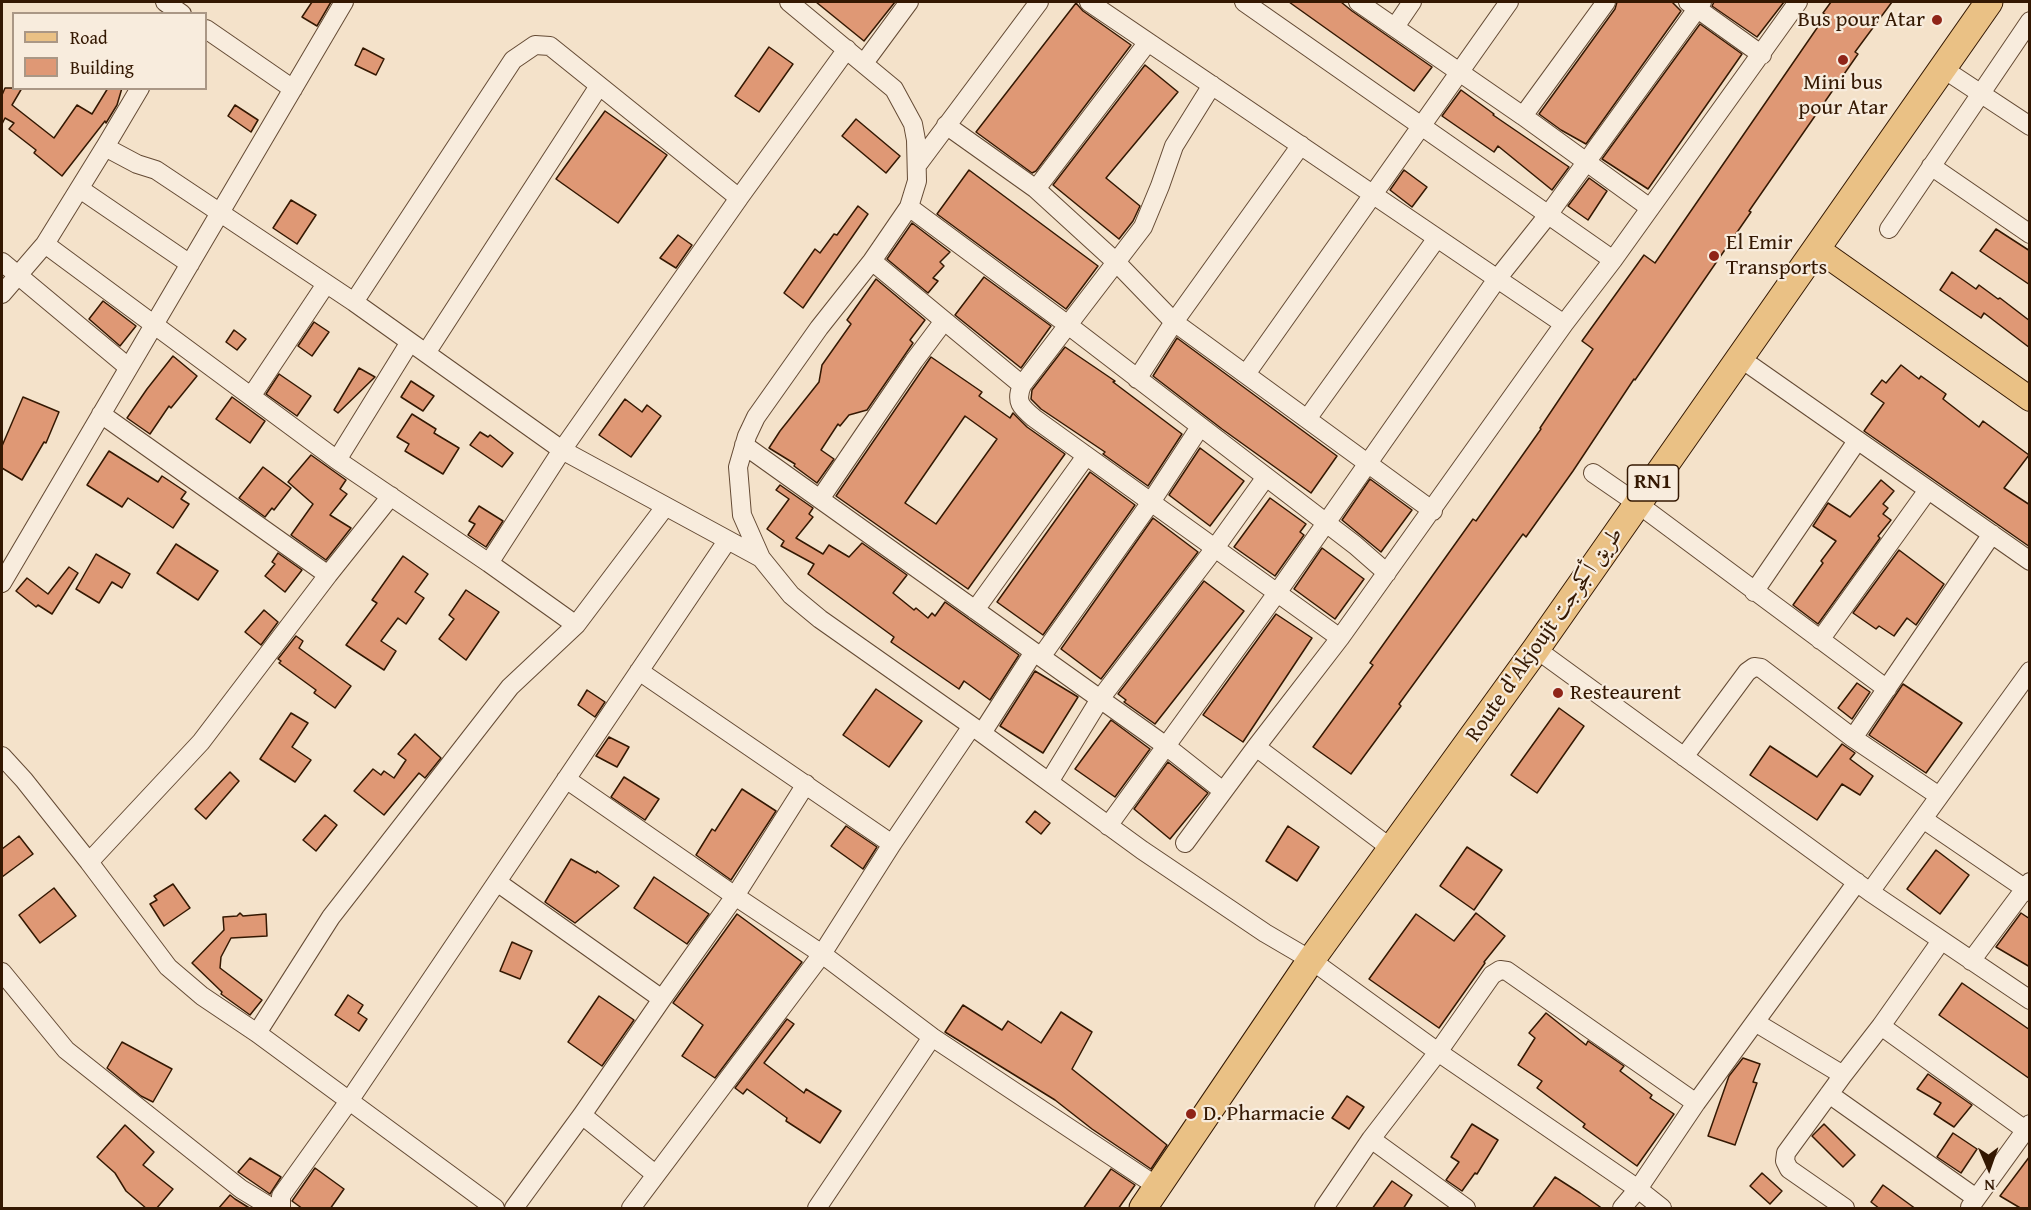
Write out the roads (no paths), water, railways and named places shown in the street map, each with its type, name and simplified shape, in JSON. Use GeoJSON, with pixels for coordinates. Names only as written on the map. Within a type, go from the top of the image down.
{"type":"FeatureCollection","features":[{"type":"Feature","properties":{"kind":"highway","name":"Route d'Akjoujt طريق أكجوجت"},"geometry":{"type":"LineString","coordinates":[[1143,1209],[1311,960],[1536,649],[1989,2]]}},
{"type":"Feature","properties":{"kind":"main road"},"geometry":{"type":"LineString","coordinates":[[1816,248],[2030,399]]}},
{"type":"Feature","properties":{"kind":"street"},"geometry":{"type":"LineString","coordinates":[[165,2],[179,12]]}},
{"type":"Feature","properties":{"kind":"street"},"geometry":{"type":"LineString","coordinates":[[4,571],[101,414],[344,2]]}},
{"type":"Feature","properties":{"kind":"street"},"geometry":{"type":"LineString","coordinates":[[789,2],[894,89],[913,124],[918,164],[917,181],[909,207],[872,261],[819,328],[756,417],[744,444],[738,467],[742,515],[761,558],[791,595],[820,619],[1108,826],[1249,922],[1311,960],[1438,1052],[1638,1189],[1662,1209]]}},
{"type":"Feature","properties":{"kind":"street"},"geometry":{"type":"LineString","coordinates":[[864,63],[909,2]]}},
{"type":"Feature","properties":{"kind":"street"},"geometry":{"type":"LineString","coordinates":[[918,164],[1039,2]]}},
{"type":"Feature","properties":{"kind":"street"},"geometry":{"type":"LineString","coordinates":[[1089,2],[1564,324]]}},
{"type":"Feature","properties":{"kind":"street"},"geometry":{"type":"LineString","coordinates":[[1244,2],[1613,260]]}},
{"type":"Feature","properties":{"kind":"street"},"geometry":{"type":"LineString","coordinates":[[1358,2],[1523,116],[1650,208]]}},
{"type":"Feature","properties":{"kind":"street"},"geometry":{"type":"LineString","coordinates":[[1395,27],[1412,2]]}},
{"type":"Feature","properties":{"kind":"street"},"geometry":{"type":"LineString","coordinates":[[1246,374],[1509,2]]}},
{"type":"Feature","properties":{"kind":"street"},"geometry":{"type":"LineString","coordinates":[[1523,116],[1606,2]]}},
{"type":"Feature","properties":{"kind":"street"},"geometry":{"type":"LineString","coordinates":[[1185,843],[1388,573],[1564,324],[1762,55],[1798,2]]}},
{"type":"Feature","properties":{"kind":"street"},"geometry":{"type":"LineString","coordinates":[[1108,826],[1277,593],[1497,279],[1548,215],[1696,4],[1762,55]]}},
{"type":"Feature","properties":{"kind":"street"},"geometry":{"type":"LineString","coordinates":[[1889,229],[2030,21]]}},
{"type":"Feature","properties":{"kind":"street"},"geometry":{"type":"LineString","coordinates":[[207,30],[292,89]]}},
{"type":"Feature","properties":{"kind":"street"},"geometry":{"type":"LineString","coordinates":[[1036,189],[1148,42]]}},
{"type":"Feature","properties":{"kind":"street"},"geometry":{"type":"LineString","coordinates":[[354,302],[513,60],[535,45],[550,46],[739,198]]}},
{"type":"Feature","properties":{"kind":"street"},"geometry":{"type":"LineString","coordinates":[[489,563],[562,450],[847,49]]}},
{"type":"Feature","properties":{"kind":"street"},"geometry":{"type":"LineString","coordinates":[[1942,68],[2030,126]]}},
{"type":"Feature","properties":{"kind":"street"},"geometry":{"type":"LineString","coordinates":[[1212,85],[1174,146],[1143,227],[1022,385],[1018,395],[1021,407],[1340,638]]}},
{"type":"Feature","properties":{"kind":"street"},"geometry":{"type":"LineString","coordinates":[[426,353],[599,86]]}},
{"type":"Feature","properties":{"kind":"street"},"geometry":{"type":"LineString","coordinates":[[2,294],[45,244],[139,90]]}},
{"type":"Feature","properties":{"kind":"street"},"geometry":{"type":"LineString","coordinates":[[946,125],[1036,189],[1116,262],[1174,322],[1432,511]]}},
{"type":"Feature","properties":{"kind":"street"},"geometry":{"type":"LineString","coordinates":[[1137,379],[1174,322],[1301,145]]}},
{"type":"Feature","properties":{"kind":"street"},"geometry":{"type":"LineString","coordinates":[[105,147],[137,164],[156,170],[221,213],[354,302],[562,450],[761,558]]}},
{"type":"Feature","properties":{"kind":"street"},"geometry":{"type":"LineString","coordinates":[[1931,166],[2030,234]]}},
{"type":"Feature","properties":{"kind":"street"},"geometry":{"type":"LineString","coordinates":[[80,189],[190,264]]}},
{"type":"Feature","properties":{"kind":"street"},"geometry":{"type":"LineString","coordinates":[[909,207],[1068,325],[1388,573]]}},
{"type":"Feature","properties":{"kind":"street"},"geometry":{"type":"LineString","coordinates":[[1307,419],[1437,238]]}},
{"type":"Feature","properties":{"kind":"street"},"geometry":{"type":"LineString","coordinates":[[45,244],[337,460],[576,625]]}},
{"type":"Feature","properties":{"kind":"street"},"geometry":{"type":"LineString","coordinates":[[872,261],[1022,385]]}},
{"type":"Feature","properties":{"kind":"street"},"geometry":{"type":"LineString","coordinates":[[2,262],[128,367]]}},
{"type":"Feature","properties":{"kind":"street"},"geometry":{"type":"LineString","coordinates":[[252,395],[326,284]]}},
{"type":"Feature","properties":{"kind":"street"},"geometry":{"type":"LineString","coordinates":[[820,499],[944,321]]}},
{"type":"Feature","properties":{"kind":"street"},"geometry":{"type":"LineString","coordinates":[[337,460],[410,342]]}},
{"type":"Feature","properties":{"kind":"street"},"geometry":{"type":"LineString","coordinates":[[1740,358],[2030,561]]}},
{"type":"Feature","properties":{"kind":"street"},"geometry":{"type":"LineString","coordinates":[[101,414],[328,575]]}},
{"type":"Feature","properties":{"kind":"street"},"geometry":{"type":"LineString","coordinates":[[631,1209],[822,954],[892,844],[1151,502],[1200,427]]}},
{"type":"Feature","properties":{"kind":"street"},"geometry":{"type":"LineString","coordinates":[[1754,592],[1857,441]]}},
{"type":"Feature","properties":{"kind":"street"},"geometry":{"type":"LineString","coordinates":[[744,444],[1166,746],[1223,791]]}},
{"type":"Feature","properties":{"kind":"street"},"geometry":{"type":"LineString","coordinates":[[975,610],[1086,456]]}},
{"type":"Feature","properties":{"kind":"street"},"geometry":{"type":"LineString","coordinates":[[1593,473],[1887,689]]}},
{"type":"Feature","properties":{"kind":"street"},"geometry":{"type":"LineString","coordinates":[[1049,782],[1100,699],[1266,477]]}},
{"type":"Feature","properties":{"kind":"street"},"geometry":{"type":"LineString","coordinates":[[1820,640],[1928,490]]}},
{"type":"Feature","properties":{"kind":"street"},"geometry":{"type":"LineString","coordinates":[[89,862],[201,742],[391,496]]}},
{"type":"Feature","properties":{"kind":"street"},"geometry":{"type":"LineString","coordinates":[[258,1033],[332,917],[510,687],[576,625],[665,507]]}},
{"type":"Feature","properties":{"kind":"street"},"geometry":{"type":"LineString","coordinates":[[1853,738],[1992,534]]}},
{"type":"Feature","properties":{"kind":"street"},"geometry":{"type":"LineString","coordinates":[[281,1209],[281,1196],[349,1101],[727,540]]}},
{"type":"Feature","properties":{"kind":"street"},"geometry":{"type":"LineString","coordinates":[[1536,649],[1864,887],[2030,1000]]}},
{"type":"Feature","properties":{"kind":"street"},"geometry":{"type":"LineString","coordinates":[[1684,758],[1747,672],[1754,667],[1761,668],[1853,738],[1939,796]]}},
{"type":"Feature","properties":{"kind":"street"},"geometry":{"type":"LineString","coordinates":[[639,671],[892,844]]}},
{"type":"Feature","properties":{"kind":"street"},"geometry":{"type":"LineString","coordinates":[[1622,1209],[1755,1022],[1864,887],[1923,819],[2030,671]]}},
{"type":"Feature","properties":{"kind":"street"},"geometry":{"type":"LineString","coordinates":[[1256,747],[1392,849]]}},
{"type":"Feature","properties":{"kind":"street"},"geometry":{"type":"LineString","coordinates":[[2,756],[89,862],[168,966],[202,996],[258,1033],[495,1209]]}},
{"type":"Feature","properties":{"kind":"street"},"geometry":{"type":"LineString","coordinates":[[566,779],[822,954],[932,1037],[1158,1187]]}},
{"type":"Feature","properties":{"kind":"street"},"geometry":{"type":"LineString","coordinates":[[514,1209],[735,896],[806,784]]}},
{"type":"Feature","properties":{"kind":"street"},"geometry":{"type":"LineString","coordinates":[[1923,819],[2028,887],[1971,961]]}},
{"type":"Feature","properties":{"kind":"street"},"geometry":{"type":"LineString","coordinates":[[497,882],[662,999]]}},
{"type":"Feature","properties":{"kind":"street"},"geometry":{"type":"LineString","coordinates":[[1845,1209],[1789,1169],[1785,1161],[1786,1153],[1941,941]]}},
{"type":"Feature","properties":{"kind":"street"},"geometry":{"type":"LineString","coordinates":[[1324,1209],[1371,1139],[1438,1052],[1492,975],[1500,970],[1507,971],[1696,1103]]}},
{"type":"Feature","properties":{"kind":"street"},"geometry":{"type":"LineString","coordinates":[[2,972],[66,1050],[241,1190],[272,1209]]}},
{"type":"Feature","properties":{"kind":"street"},"geometry":{"type":"LineString","coordinates":[[1755,1022],[1843,1075]]}},
{"type":"Feature","properties":{"kind":"street"},"geometry":{"type":"LineString","coordinates":[[1829,1094],[1973,1203],[2027,1126],[1881,1026]]}},
{"type":"Feature","properties":{"kind":"street"},"geometry":{"type":"LineString","coordinates":[[817,1209],[932,1037]]}},
{"type":"Feature","properties":{"kind":"street"},"geometry":{"type":"LineString","coordinates":[[582,1115],[656,1174]]}},
{"type":"Feature","properties":{"kind":"street"},"geometry":{"type":"LineString","coordinates":[[1371,1139],[1466,1209]]}},
{"type":"Feature","properties":{"kind":"place","name":"Bus pour Atar"},"geometry":{"type":"Point","coordinates":[1937,20]}},
{"type":"Feature","properties":{"kind":"place","name":"Mini bus pour Atar"},"geometry":{"type":"Point","coordinates":[1843,60]}},
{"type":"Feature","properties":{"kind":"place","name":"El Emir Transports"},"geometry":{"type":"Point","coordinates":[1714,256]}},
{"type":"Feature","properties":{"kind":"place","name":"Resteaurent"},"geometry":{"type":"Point","coordinates":[1558,693]}},
{"type":"Feature","properties":{"kind":"place","name":"D. Pharmacie"},"geometry":{"type":"Point","coordinates":[1191,1114]}}]}
